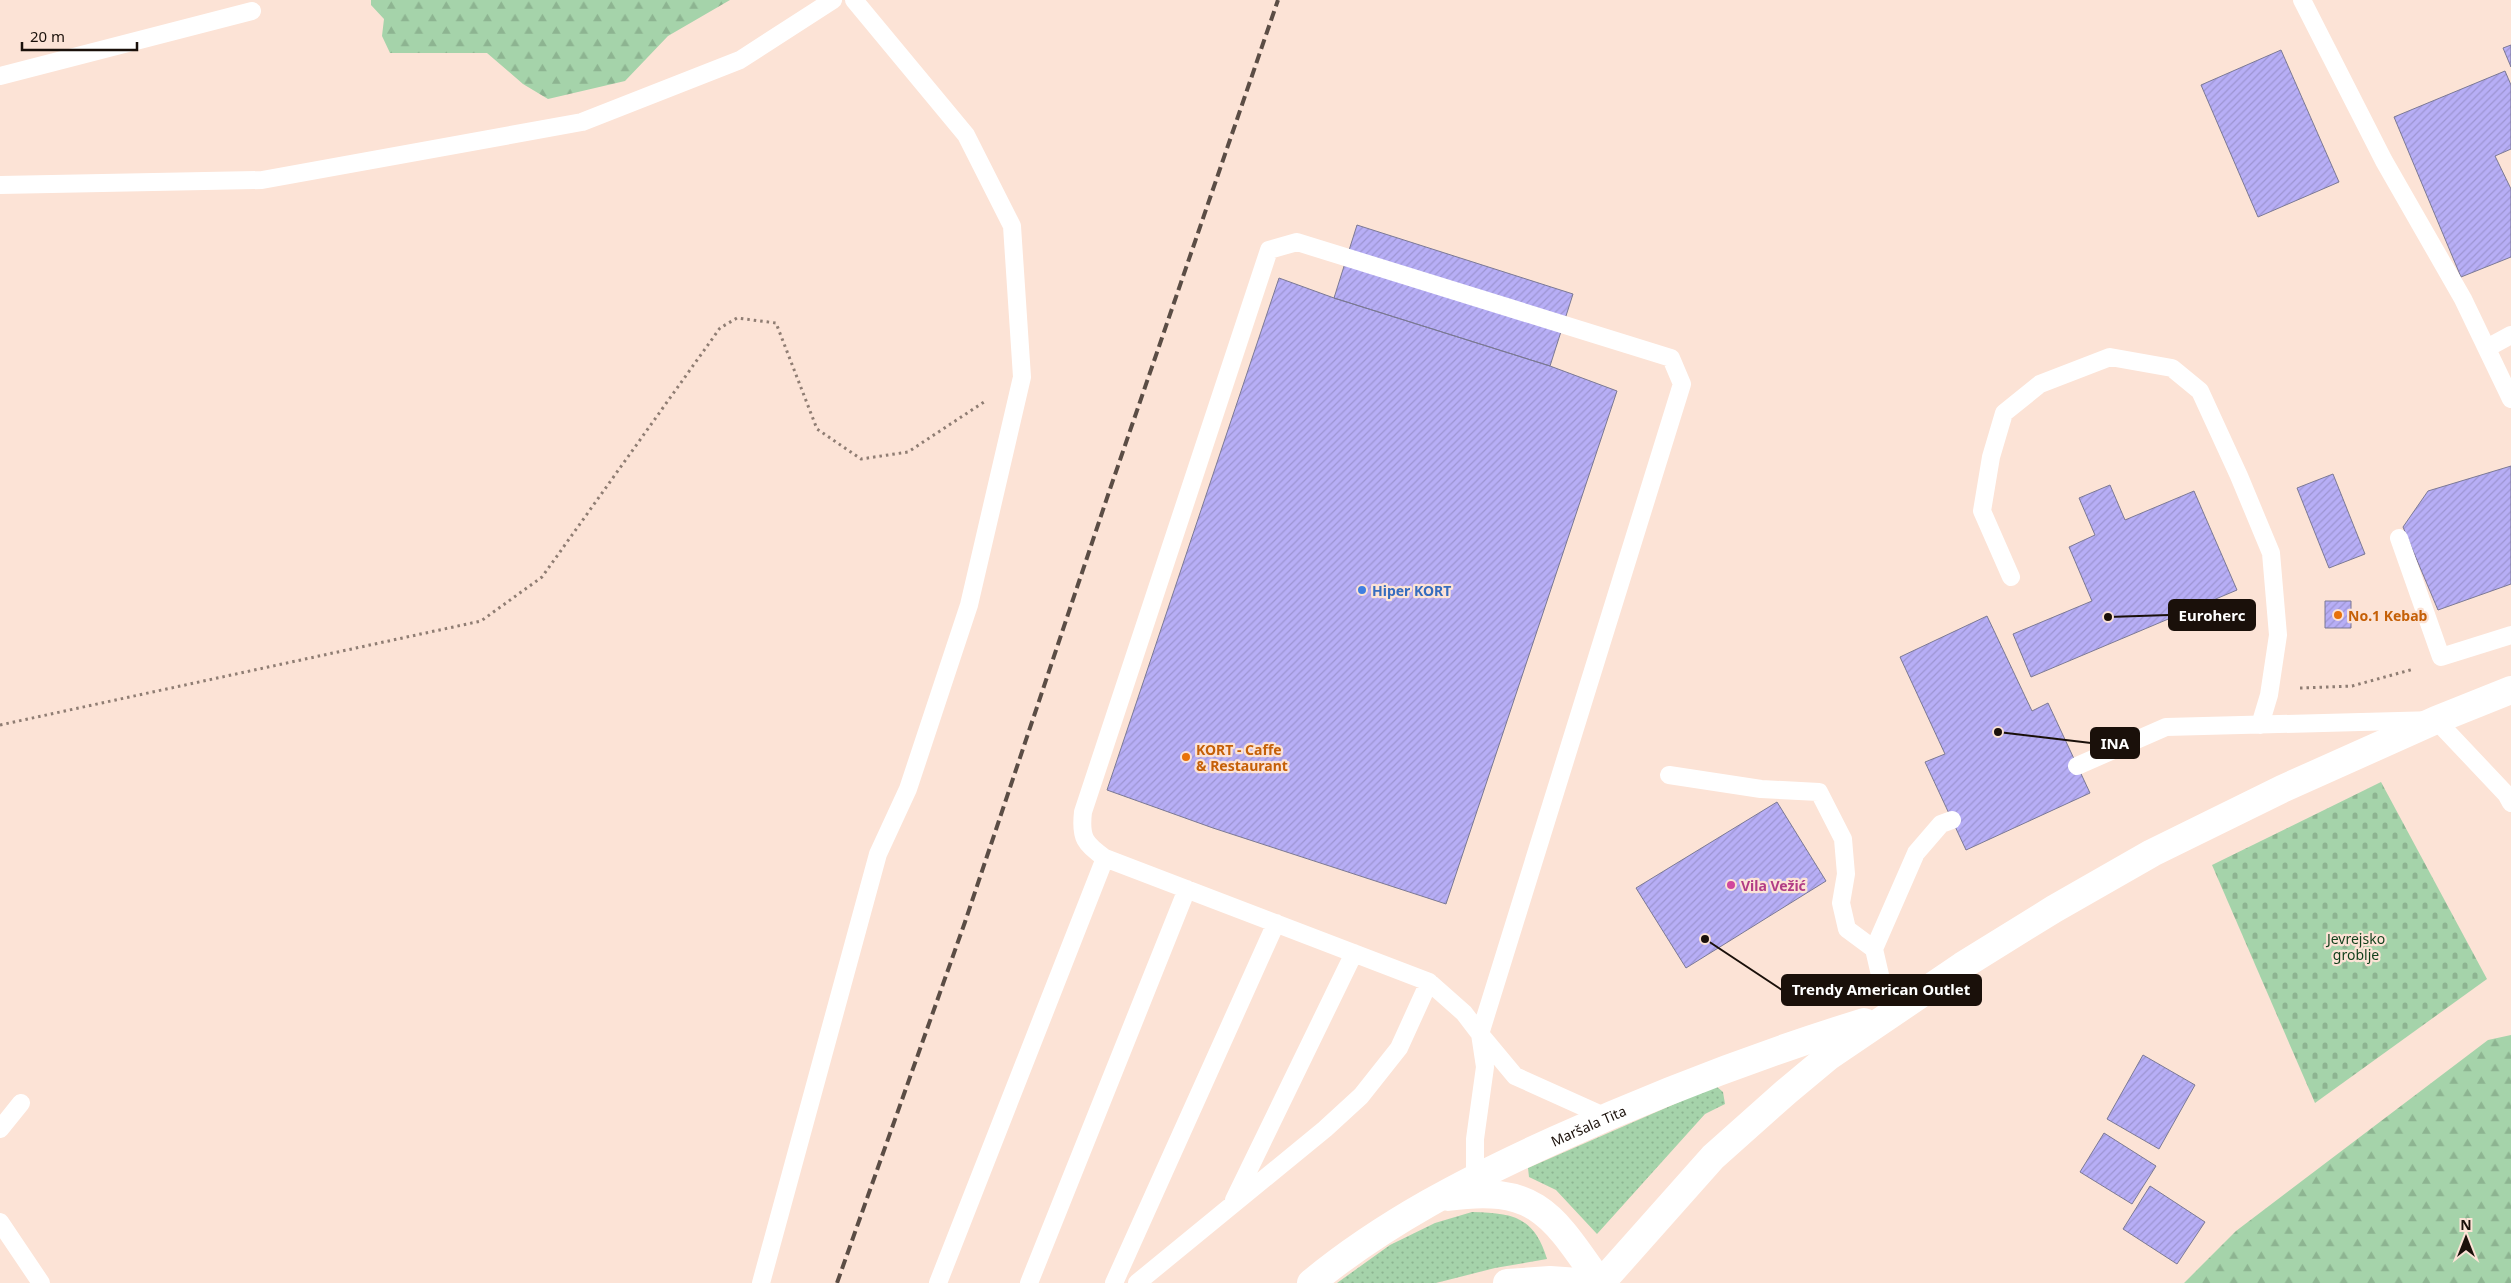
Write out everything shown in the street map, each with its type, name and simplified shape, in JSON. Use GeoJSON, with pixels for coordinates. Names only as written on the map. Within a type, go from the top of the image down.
{"type":"FeatureCollection","features":[{"type":"Feature","properties":{"kind":"main road"},"geometry":{"type":"LineString","coordinates":[[1435,1199],[1478,1193],[1504,1194],[1524,1200],[1544,1212],[1560,1228],[1600,1283],[1713,1157],[1828,1057],[1889,1014],[2054,909],[2152,853],[2282,789],[2436,720],[2511,690]]}},
{"type":"Feature","properties":{"kind":"main road","name":"Maršala Tita"},"geometry":{"type":"LineString","coordinates":[[1311,1283],[1374,1236],[1475,1176],[1606,1117],[1782,1048],[1889,1014]]}},
{"type":"Feature","properties":{"kind":"main road"},"geometry":{"type":"LineString","coordinates":[[1506,1283],[1550,1280],[1593,1283]]}},
{"type":"Feature","properties":{"kind":"lane"},"geometry":{"type":"LineString","coordinates":[[0,185],[262,180],[582,122],[740,60],[833,0]]}},
{"type":"Feature","properties":{"kind":"lane"},"geometry":{"type":"LineString","coordinates":[[761,1283],[878,854],[908,789],[969,604],[1022,377],[1012,226],[966,135],[854,0]]}},
{"type":"Feature","properties":{"kind":"lane"},"geometry":{"type":"LineString","coordinates":[[2302,0],[2384,161],[2463,299],[2511,399]]}},
{"type":"Feature","properties":{"kind":"lane"},"geometry":{"type":"LineString","coordinates":[[0,76],[252,11]]}},
{"type":"Feature","properties":{"kind":"lane"},"geometry":{"type":"LineString","coordinates":[[1475,1176],[1475,1139],[1484,1067],[1480,1034],[1682,384],[1671,358],[1297,242],[1269,250],[1083,812],[1081,830],[1090,848],[1105,858],[1429,982],[1464,1013],[1480,1034],[1515,1076],[1606,1117]]}},
{"type":"Feature","properties":{"kind":"lane"},"geometry":{"type":"LineString","coordinates":[[2486,348],[2511,335]]}},
{"type":"Feature","properties":{"kind":"lane"},"geometry":{"type":"LineString","coordinates":[[2011,577],[1982,511],[1991,458],[2004,413],[2040,384],[2110,357],[2172,368],[2200,391],[2239,476],[2271,553],[2278,635],[2270,689],[2260,725]]}},
{"type":"Feature","properties":{"kind":"lane"},"geometry":{"type":"LineString","coordinates":[[2399,538],[2441,657],[2511,635]]}},
{"type":"Feature","properties":{"kind":"lane"},"geometry":{"type":"LineString","coordinates":[[2077,766],[2166,727],[2436,720],[2509,796]]}},
{"type":"Feature","properties":{"kind":"lane"},"geometry":{"type":"LineString","coordinates":[[1669,775],[1761,789],[1819,792],[1843,838],[1846,874],[1841,903],[1847,929],[1874,948]]}},
{"type":"Feature","properties":{"kind":"lane"},"geometry":{"type":"LineString","coordinates":[[1889,1014],[1874,948],[1916,853],[1941,824],[1952,820]]}},
{"type":"Feature","properties":{"kind":"lane"},"geometry":{"type":"LineString","coordinates":[[938,1283],[1105,858]]}},
{"type":"Feature","properties":{"kind":"lane"},"geometry":{"type":"LineString","coordinates":[[1029,1283],[1187,889]]}},
{"type":"Feature","properties":{"kind":"lane"},"geometry":{"type":"LineString","coordinates":[[1114,1283],[1276,923]]}},
{"type":"Feature","properties":{"kind":"lane"},"geometry":{"type":"LineString","coordinates":[[1232,1205],[1354,953]]}},
{"type":"Feature","properties":{"kind":"lane"},"geometry":{"type":"LineString","coordinates":[[1137,1283],[1325,1129],[1361,1096],[1399,1048],[1429,982]]}},
{"type":"Feature","properties":{"kind":"lane"},"geometry":{"type":"LineString","coordinates":[[0,1129],[21,1103]]}},
{"type":"Feature","properties":{"kind":"lane"},"geometry":{"type":"LineString","coordinates":[[3,1231],[41,1283]]}},
{"type":"Feature","properties":{"kind":"path"},"geometry":{"type":"LineString","coordinates":[[0,725],[481,620],[542,577],[720,328],[737,318],[776,323],[817,429],[861,459],[908,452],[1022,377]]}},
{"type":"Feature","properties":{"kind":"path"},"geometry":{"type":"LineString","coordinates":[[2270,689],[2352,686],[2418,668]]}},
{"type":"Feature","properties":{"kind":"green space"},"geometry":{"type":"Polygon","coordinates":[[[371,0],[730,0],[668,36],[625,81],[548,99],[523,84],[487,53],[390,53],[382,36],[384,19],[371,5],[371,0]]]}},
{"type":"Feature","properties":{"kind":"green space","name":"Jevrejsko groblje"},"geometry":{"type":"Polygon","coordinates":[[[2381,782],[2487,979],[2315,1103],[2212,865],[2381,782]]]}},
{"type":"Feature","properties":{"kind":"green space"},"geometry":{"type":"Polygon","coordinates":[[[2511,1035],[2511,1283],[2184,1283],[2236,1231],[2488,1040],[2511,1035]]]}},
{"type":"Feature","properties":{"kind":"green space"},"geometry":{"type":"Polygon","coordinates":[[[1716,1086],[1723,1092],[1725,1104],[1705,1114],[1597,1234],[1556,1190],[1529,1177],[1528,1168],[1716,1086]]]}},
{"type":"Feature","properties":{"kind":"green space"},"geometry":{"type":"Polygon","coordinates":[[[1472,1212],[1510,1216],[1528,1225],[1542,1245],[1547,1259],[1495,1268],[1436,1283],[1337,1283],[1390,1245],[1435,1223],[1472,1212]]]}},
{"type":"Feature","properties":{"kind":"building"},"geometry":{"type":"Polygon","coordinates":[[[2511,45],[2511,67],[2503,48],[2511,45]]]}},
{"type":"Feature","properties":{"kind":"building"},"geometry":{"type":"Polygon","coordinates":[[[2281,50],[2339,182],[2258,217],[2201,85],[2281,50]]]}},
{"type":"Feature","properties":{"kind":"building"},"geometry":{"type":"Polygon","coordinates":[[[2505,71],[2511,85],[2511,149],[2495,156],[2511,189],[2511,257],[2461,277],[2394,117],[2505,71]]]}},
{"type":"Feature","properties":{"kind":"building"},"geometry":{"type":"Polygon","coordinates":[[[1357,225],[1573,294],[1550,366],[1334,298],[1357,225]]]}},
{"type":"Feature","properties":{"kind":"building","name":"Hiper KORT"},"geometry":{"type":"Polygon","coordinates":[[[1279,278],[1334,298],[1550,366],[1617,391],[1446,904],[1213,828],[1107,790],[1279,278]]]}},
{"type":"Feature","properties":{"kind":"building"},"geometry":{"type":"Polygon","coordinates":[[[2511,466],[2511,584],[2438,610],[2403,527],[2428,491],[2511,466]]]}},
{"type":"Feature","properties":{"kind":"building"},"geometry":{"type":"Polygon","coordinates":[[[2333,474],[2365,554],[2329,568],[2297,488],[2333,474]]]}},
{"type":"Feature","properties":{"kind":"building"},"geometry":{"type":"Polygon","coordinates":[[[2110,485],[2125,520],[2194,491],[2237,590],[2031,677],[2013,634],[2092,601],[2069,547],[2095,535],[2079,498],[2110,485]]]}},
{"type":"Feature","properties":{"kind":"building","name":"No.1 Kebab"},"geometry":{"type":"Polygon","coordinates":[[[2325,601],[2351,601],[2351,628],[2325,628],[2325,601]]]}},
{"type":"Feature","properties":{"kind":"building"},"geometry":{"type":"Polygon","coordinates":[[[1987,616],[2032,711],[2048,703],[2090,793],[1966,850],[1925,762],[1945,754],[1900,657],[1987,616]]]}},
{"type":"Feature","properties":{"kind":"building","name":"Vila Vežić"},"geometry":{"type":"Polygon","coordinates":[[[1777,802],[1826,881],[1686,968],[1636,888],[1777,802]]]}},
{"type":"Feature","properties":{"kind":"building"},"geometry":{"type":"Polygon","coordinates":[[[2143,1055],[2195,1085],[2159,1149],[2107,1119],[2143,1055]]]}},
{"type":"Feature","properties":{"kind":"building"},"geometry":{"type":"Polygon","coordinates":[[[2104,1133],[2156,1166],[2132,1204],[2080,1172],[2104,1133]]]}},
{"type":"Feature","properties":{"kind":"building"},"geometry":{"type":"Polygon","coordinates":[[[2150,1186],[2205,1222],[2177,1264],[2123,1229],[2150,1186]]]}},
{"type":"Feature","properties":{"kind":"railway"},"geometry":{"type":"LineString","coordinates":[[837,1283],[965,922],[1109,492],[1278,0]]}},
{"type":"Feature","properties":{"kind":"place","name":"Hiper KORT"},"geometry":{"type":"Point","coordinates":[1362,590]}},
{"type":"Feature","properties":{"kind":"place","name":"No.1 Kebab"},"geometry":{"type":"Point","coordinates":[2338,615]}},
{"type":"Feature","properties":{"kind":"place","name":"Euroherc"},"geometry":{"type":"Point","coordinates":[2108,617]}},
{"type":"Feature","properties":{"kind":"place","name":"INA"},"geometry":{"type":"Point","coordinates":[1998,732]}},
{"type":"Feature","properties":{"kind":"place","name":"KORT - Caffe & Restaurant"},"geometry":{"type":"Point","coordinates":[1186,757]}},
{"type":"Feature","properties":{"kind":"place","name":"Vila Vežić"},"geometry":{"type":"Point","coordinates":[1731,885]}},
{"type":"Feature","properties":{"kind":"place","name":"Trendy American Outlet"},"geometry":{"type":"Point","coordinates":[1705,939]}}]}
